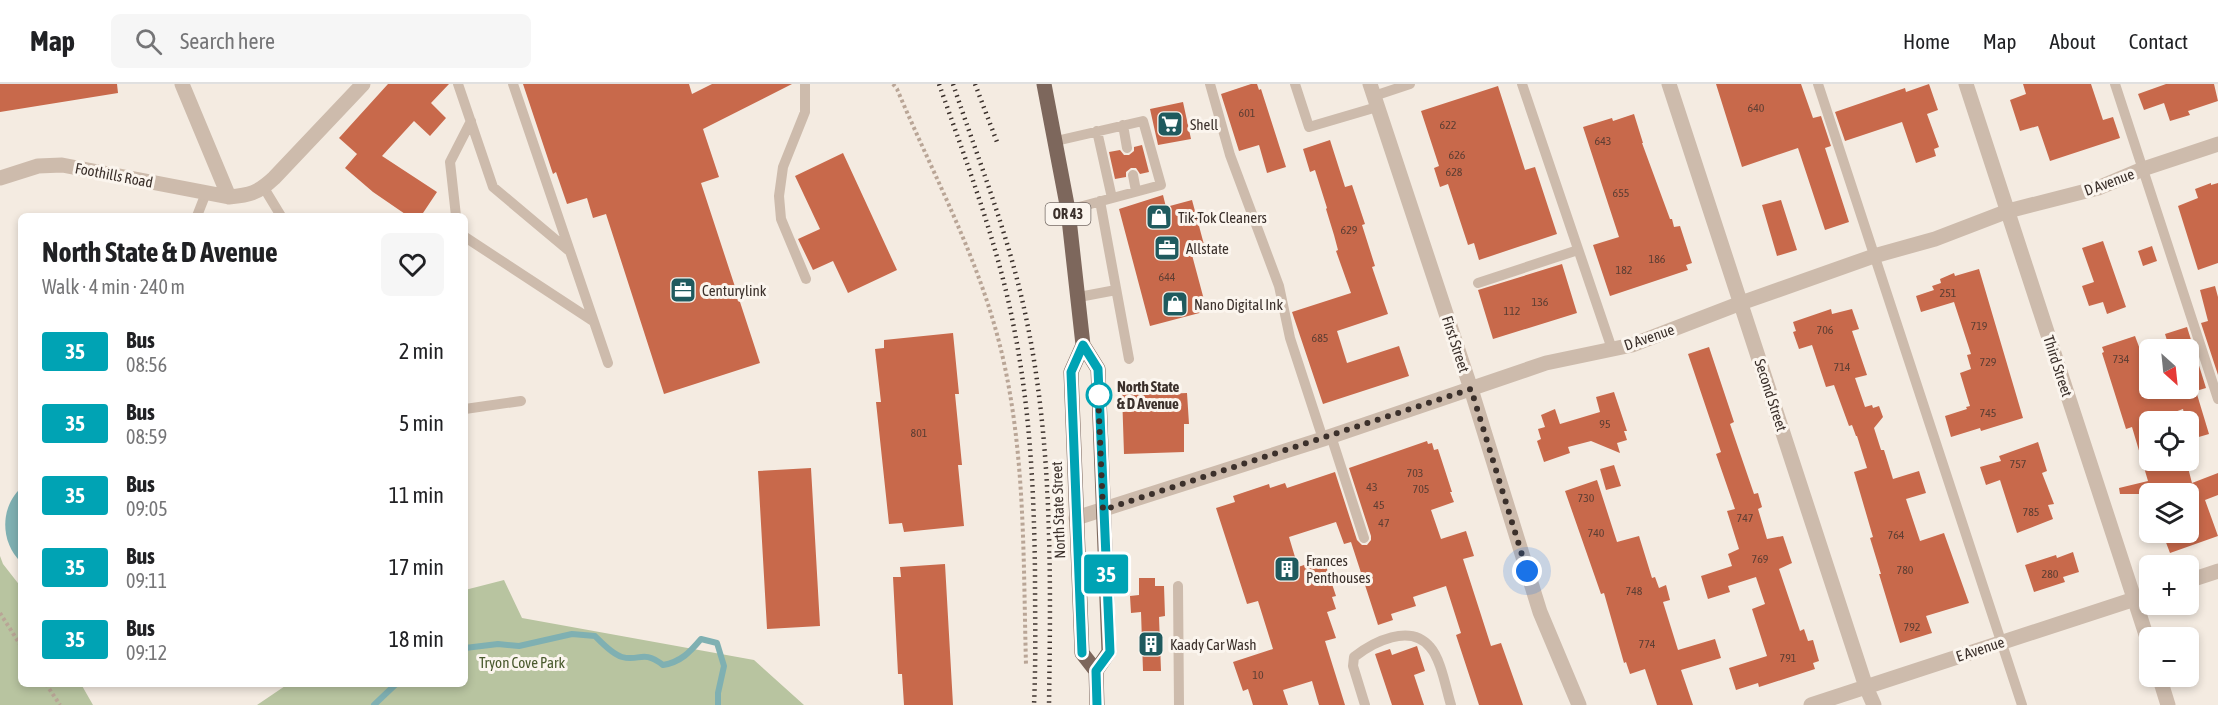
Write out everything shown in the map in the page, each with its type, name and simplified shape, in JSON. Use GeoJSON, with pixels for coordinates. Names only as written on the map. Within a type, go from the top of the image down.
{"type":"FeatureCollection","features":[{"type":"Feature","properties":{"kind":"main road","name":"North State Street"},"geometry":{"type":"LineString","coordinates":[[1044,84],[1068,210],[1083,345],[1098,369],[1110,652],[1096,671]]}},
{"type":"Feature","properties":{"kind":"main road","name":"North State Street"},"geometry":{"type":"LineString","coordinates":[[1083,345],[1071,372],[1076,519],[1082,653],[1096,671],[1097,705]]}},
{"type":"Feature","properties":{"kind":"street"},"geometry":{"type":"LineString","coordinates":[[183,84],[229,197]]}},
{"type":"Feature","properties":{"kind":"street","name":"Foothills Road"},"geometry":{"type":"LineString","coordinates":[[0,178],[38,166],[62,165],[229,197],[250,195],[264,188],[363,84]]}},
{"type":"Feature","properties":{"kind":"street","name":"Second Street"},"geometry":{"type":"LineString","coordinates":[[1669,84],[1866,687],[1874,705]]}},
{"type":"Feature","properties":{"kind":"street","name":"Third Street"},"geometry":{"type":"LineString","coordinates":[[1966,84],[2143,627]]}},
{"type":"Feature","properties":{"kind":"street","name":"First Street"},"geometry":{"type":"LineString","coordinates":[[1374,96],[1471,389],[1540,612],[1579,705]]}},
{"type":"Feature","properties":{"kind":"street","name":"D Avenue"},"geometry":{"type":"LineString","coordinates":[[1076,519],[1546,363],[1656,337],[1741,303],[1874,256],[1935,239],[2008,211],[2098,188],[2143,169],[2218,144]]}},
{"type":"Feature","properties":{"kind":"street"},"geometry":{"type":"LineString","coordinates":[[2199,578],[2218,572]]}},
{"type":"Feature","properties":{"kind":"street","name":"E Avenue"},"geometry":{"type":"LineString","coordinates":[[1810,705],[2139,597]]}},
{"type":"Feature","properties":{"kind":"street"},"geometry":{"type":"LineString","coordinates":[[2162,687],[2168,705]]}},
{"type":"Feature","properties":{"kind":"lane"},"geometry":{"type":"LineString","coordinates":[[458,84],[493,188],[569,250]]}},
{"type":"Feature","properties":{"kind":"lane"},"geometry":{"type":"LineString","coordinates":[[513,84],[608,363]]}},
{"type":"Feature","properties":{"kind":"lane"},"geometry":{"type":"LineString","coordinates":[[805,84],[806,112],[783,167],[779,196],[781,219],[806,279]]}},
{"type":"Feature","properties":{"kind":"lane"},"geometry":{"type":"LineString","coordinates":[[1210,84],[1230,154],[1279,286],[1290,338],[1364,538]]}},
{"type":"Feature","properties":{"kind":"lane"},"geometry":{"type":"LineString","coordinates":[[1295,84],[1309,127],[1374,96],[1410,84]]}},
{"type":"Feature","properties":{"kind":"lane"},"geometry":{"type":"LineString","coordinates":[[1522,84],[1612,349]]}},
{"type":"Feature","properties":{"kind":"lane"},"geometry":{"type":"LineString","coordinates":[[1818,84],[2022,705]]}},
{"type":"Feature","properties":{"kind":"lane"},"geometry":{"type":"LineString","coordinates":[[2115,84],[2218,399]]}},
{"type":"Feature","properties":{"kind":"lane"},"geometry":{"type":"LineString","coordinates":[[456,213],[450,162],[471,120]]}},
{"type":"Feature","properties":{"kind":"lane"},"geometry":{"type":"LineString","coordinates":[[1056,141],[1143,121],[1161,185],[1068,210]]}},
{"type":"Feature","properties":{"kind":"lane"},"geometry":{"type":"LineString","coordinates":[[1123,125],[1127,148]]}},
{"type":"Feature","properties":{"kind":"lane"},"geometry":{"type":"LineString","coordinates":[[1096,131],[1112,198]]}},
{"type":"Feature","properties":{"kind":"lane"},"geometry":{"type":"LineString","coordinates":[[1133,175],[1136,191]]}},
{"type":"Feature","properties":{"kind":"lane"},"geometry":{"type":"LineString","coordinates":[[264,188],[279,213]]}},
{"type":"Feature","properties":{"kind":"lane"},"geometry":{"type":"LineString","coordinates":[[198,213],[206,193]]}},
{"type":"Feature","properties":{"kind":"lane"},"geometry":{"type":"LineString","coordinates":[[1100,201],[1129,359]]}},
{"type":"Feature","properties":{"kind":"lane"},"geometry":{"type":"LineString","coordinates":[[468,239],[593,321]]}},
{"type":"Feature","properties":{"kind":"lane"},"geometry":{"type":"LineString","coordinates":[[1478,283],[1578,250]]}},
{"type":"Feature","properties":{"kind":"lane"},"geometry":{"type":"LineString","coordinates":[[1079,297],[1116,290]]}},
{"type":"Feature","properties":{"kind":"lane"},"geometry":{"type":"LineString","coordinates":[[468,409],[521,401]]}},
{"type":"Feature","properties":{"kind":"lane"},"geometry":{"type":"LineString","coordinates":[[1178,586],[1179,705]]}},
{"type":"Feature","properties":{"kind":"lane"},"geometry":{"type":"LineString","coordinates":[[1365,705],[1353,666],[1354,657],[1366,647],[1382,639],[1402,636],[1429,645],[1435,655],[1451,705]]}},
{"type":"Feature","properties":{"kind":"path"},"geometry":{"type":"LineString","coordinates":[[893,84],[953,211],[998,339],[1014,412],[1022,502],[1026,665]]}},
{"type":"Feature","properties":{"kind":"path"},"geometry":{"type":"LineString","coordinates":[[0,613],[18,641]]}},
{"type":"Feature","properties":{"kind":"path"},"geometry":{"type":"LineString","coordinates":[[48,687],[60,705]]}},
{"type":"Feature","properties":{"kind":"green space"},"geometry":{"type":"Polygon","coordinates":[[[0,556],[3,564],[18,583],[18,687],[83,687],[93,705],[0,705],[0,556]]]}},
{"type":"Feature","properties":{"kind":"green space","name":"Tryon Cove Park"},"geometry":{"type":"Polygon","coordinates":[[[504,580],[522,618],[754,660],[804,705],[257,705],[284,687],[468,687],[468,589],[504,580]]]}},
{"type":"Feature","properties":{"kind":"water"},"geometry":{"type":"Polygon","coordinates":[[[18,491],[18,559],[9,545],[5,525],[6,514],[18,491]]]}},
{"type":"Feature","properties":{"kind":"building"},"geometry":{"type":"Polygon","coordinates":[[[0,84],[117,84],[118,93],[0,112],[0,84]]]}},
{"type":"Feature","properties":{"kind":"building"},"geometry":{"type":"Polygon","coordinates":[[[388,84],[449,84],[431,103],[446,118],[430,136],[414,121],[382,156],[437,192],[423,213],[404,213],[373,192],[345,168],[357,154],[339,138],[388,84]]]}},
{"type":"Feature","properties":{"kind":"building","name":"Centurylink"},"geometry":{"type":"Polygon","coordinates":[[[523,84],[689,84],[692,94],[712,84],[792,84],[703,129],[719,177],[701,183],[760,363],[664,394],[606,214],[593,218],[587,198],[567,204],[556,172],[553,174],[523,84]]]}},
{"type":"Feature","properties":{"kind":"building"},"geometry":{"type":"Polygon","coordinates":[[[1257,84],[1259,90],[1261,89],[1286,167],[1267,173],[1259,145],[1239,151],[1221,94],[1257,84]]]}},
{"type":"Feature","properties":{"kind":"building"},"geometry":{"type":"Polygon","coordinates":[[[1716,84],[1801,84],[1813,118],[1821,116],[1831,146],[1825,148],[1849,222],[1825,230],[1798,148],[1742,167],[1716,84]]]}},
{"type":"Feature","properties":{"kind":"building"},"geometry":{"type":"Polygon","coordinates":[[[1929,84],[1938,110],[1927,114],[1939,147],[1934,149],[1936,156],[1916,163],[1902,122],[1845,141],[1835,112],[1905,88],[1906,92],[1929,84]]]}},
{"type":"Feature","properties":{"kind":"building"},"geometry":{"type":"Polygon","coordinates":[[[2023,84],[2091,84],[2103,120],[2113,117],[2120,138],[2050,161],[2038,126],[2020,131],[2010,100],[2026,94],[2023,84]]]}},
{"type":"Feature","properties":{"kind":"building"},"geometry":{"type":"Polygon","coordinates":[[[2166,84],[2214,84],[2218,101],[2188,111],[2190,115],[2170,121],[2164,103],[2144,110],[2138,94],[2166,84]]]}},
{"type":"Feature","properties":{"kind":"building"},"geometry":{"type":"Polygon","coordinates":[[[1498,86],[1525,170],[1535,167],[1557,234],[1479,260],[1474,243],[1468,245],[1448,184],[1440,187],[1434,168],[1439,166],[1421,111],[1498,86]]]}},
{"type":"Feature","properties":{"kind":"building","name":"Shell"},"geometry":{"type":"Polygon","coordinates":[[[1183,102],[1191,139],[1158,145],[1150,109],[1183,102]]]}},
{"type":"Feature","properties":{"kind":"building"},"geometry":{"type":"Polygon","coordinates":[[[1634,114],[1642,143],[1670,219],[1674,227],[1680,226],[1692,263],[1686,265],[1688,270],[1610,296],[1593,245],[1619,237],[1583,127],[1634,114]]]}},
{"type":"Feature","properties":{"kind":"building"},"geometry":{"type":"Polygon","coordinates":[[[1330,140],[1345,187],[1352,185],[1365,224],[1362,225],[1375,266],[1372,267],[1388,314],[1337,331],[1347,363],[1399,346],[1409,376],[1323,404],[1292,312],[1351,293],[1336,251],[1338,250],[1315,170],[1310,172],[1303,149],[1330,140]]]}},
{"type":"Feature","properties":{"kind":"building"},"geometry":{"type":"Polygon","coordinates":[[[1142,145],[1149,172],[1140,174],[1136,168],[1131,168],[1126,172],[1126,177],[1115,179],[1109,152],[1120,150],[1124,155],[1129,155],[1134,151],[1134,147],[1142,145]]]}},
{"type":"Feature","properties":{"kind":"building"},"geometry":{"type":"Polygon","coordinates":[[[843,153],[897,270],[848,293],[833,261],[813,270],[798,239],[820,229],[795,176],[843,153]]]}},
{"type":"Feature","properties":{"kind":"building"},"geometry":{"type":"Polygon","coordinates":[[[2211,183],[2211,185],[2218,183],[2218,263],[2198,270],[2178,206],[2198,198],[2195,189],[2211,183]]]}},
{"type":"Feature","properties":{"kind":"building"},"geometry":{"type":"Polygon","coordinates":[[[1163,195],[1166,207],[1192,200],[1206,252],[1192,255],[1207,311],[1150,326],[1119,209],[1163,195]]]}},
{"type":"Feature","properties":{"kind":"building"},"geometry":{"type":"Polygon","coordinates":[[[1781,200],[1797,250],[1777,256],[1762,205],[1781,200]]]}},
{"type":"Feature","properties":{"kind":"building"},"geometry":{"type":"Polygon","coordinates":[[[2103,241],[2126,307],[2107,314],[2103,302],[2089,306],[2082,286],[2094,282],[2082,248],[2103,241]]]}},
{"type":"Feature","properties":{"kind":"building"},"geometry":{"type":"Polygon","coordinates":[[[2152,246],[2157,261],[2143,266],[2138,251],[2152,246]]]}},
{"type":"Feature","properties":{"kind":"building"},"geometry":{"type":"Polygon","coordinates":[[[1562,264],[1577,313],[1493,339],[1478,290],[1562,264]]]}},
{"type":"Feature","properties":{"kind":"building"},"geometry":{"type":"Polygon","coordinates":[[[1979,269],[2023,418],[1981,431],[1980,428],[1951,437],[1945,416],[1970,406],[1960,373],[1971,369],[1967,355],[1971,354],[1954,302],[1921,312],[1916,296],[1934,290],[1932,286],[1941,283],[1940,279],[1954,273],[1955,276],[1979,269]]]}},
{"type":"Feature","properties":{"kind":"building"},"geometry":{"type":"Polygon","coordinates":[[[2215,286],[2218,297],[2218,375],[2201,323],[2208,321],[2200,290],[2215,286]]]}},
{"type":"Feature","properties":{"kind":"building"},"geometry":{"type":"Polygon","coordinates":[[[1831,309],[1832,314],[1852,309],[1859,329],[1852,331],[1867,375],[1855,378],[1865,407],[1879,406],[1883,417],[1874,428],[1881,450],[1884,450],[1893,479],[1919,471],[1926,493],[1906,499],[1920,541],[1944,533],[1969,603],[1926,616],[1932,633],[1900,643],[1879,574],[1881,574],[1870,538],[1873,537],[1854,472],[1867,468],[1857,436],[1852,425],[1849,426],[1834,385],[1826,387],[1812,345],[1799,349],[1793,332],[1796,331],[1793,322],[1831,309]]]}},
{"type":"Feature","properties":{"kind":"building"},"geometry":{"type":"Polygon","coordinates":[[[2187,327],[2191,339],[2167,339],[2165,334],[2187,327]]]}},
{"type":"Feature","properties":{"kind":"building"},"geometry":{"type":"Polygon","coordinates":[[[953,333],[959,394],[955,394],[962,465],[958,465],[964,526],[904,532],[902,523],[889,524],[876,402],[881,402],[875,349],[884,348],[884,340],[953,333]]]}},
{"type":"Feature","properties":{"kind":"building"},"geometry":{"type":"Polygon","coordinates":[[[2135,336],[2139,347],[2139,399],[2198,399],[2209,434],[2199,437],[2199,411],[2183,411],[2183,409],[2139,411],[2139,451],[2132,427],[2126,429],[2102,353],[2104,352],[2102,347],[2135,336]]]}},
{"type":"Feature","properties":{"kind":"building"},"geometry":{"type":"Polygon","coordinates":[[[1709,347],[1734,422],[1730,424],[1754,494],[1758,493],[1762,507],[1758,509],[1767,539],[1783,536],[1792,563],[1779,569],[1800,631],[1804,629],[1808,641],[1813,640],[1819,661],[1813,663],[1815,669],[1759,687],[1758,683],[1736,690],[1729,668],[1767,656],[1752,609],[1765,604],[1756,577],[1728,586],[1730,592],[1708,599],[1701,576],[1732,566],[1728,554],[1739,549],[1727,511],[1735,509],[1716,454],[1721,452],[1688,354],[1709,347]]]}},
{"type":"Feature","properties":{"kind":"building"},"geometry":{"type":"Polygon","coordinates":[[[2199,366],[2206,388],[2199,390],[2199,366]]]}},
{"type":"Feature","properties":{"kind":"building"},"geometry":{"type":"Polygon","coordinates":[[[1162,391],[1162,394],[1187,393],[1189,424],[1184,424],[1184,452],[1124,454],[1122,393],[1162,391]]]}},
{"type":"Feature","properties":{"kind":"building"},"geometry":{"type":"Polygon","coordinates":[[[1614,392],[1627,431],[1624,431],[1627,440],[1617,443],[1620,453],[1591,441],[1568,447],[1570,453],[1544,462],[1537,441],[1541,439],[1538,429],[1545,427],[1541,415],[1555,409],[1560,424],[1600,412],[1596,397],[1614,392]]]}},
{"type":"Feature","properties":{"kind":"building"},"geometry":{"type":"Polygon","coordinates":[[[1427,441],[1428,444],[1432,443],[1434,450],[1438,449],[1454,502],[1431,510],[1441,539],[1466,531],[1474,556],[1463,559],[1491,646],[1501,643],[1523,705],[1479,705],[1456,635],[1461,633],[1446,586],[1413,597],[1416,606],[1391,614],[1393,620],[1378,625],[1351,542],[1344,544],[1336,522],[1289,537],[1298,567],[1313,562],[1314,566],[1325,563],[1336,596],[1332,597],[1336,609],[1327,612],[1336,638],[1325,641],[1345,705],[1319,705],[1312,681],[1283,690],[1288,705],[1253,705],[1248,689],[1243,691],[1233,662],[1273,649],[1258,601],[1247,604],[1216,508],[1235,502],[1233,496],[1269,484],[1270,488],[1285,483],[1287,488],[1335,472],[1357,540],[1362,545],[1367,545],[1371,536],[1349,468],[1427,441]]]}},
{"type":"Feature","properties":{"kind":"building"},"geometry":{"type":"Polygon","coordinates":[[[2038,442],[2047,471],[2042,473],[2054,504],[2048,505],[2053,519],[2017,533],[2000,480],[1986,485],[1980,467],[2001,461],[1999,456],[2038,442]]]}},
{"type":"Feature","properties":{"kind":"building"},"geometry":{"type":"Polygon","coordinates":[[[1614,465],[1621,486],[1606,490],[1600,469],[1614,465]]]}},
{"type":"Feature","properties":{"kind":"building"},"geometry":{"type":"Polygon","coordinates":[[[811,468],[820,626],[767,629],[758,471],[811,468]]]}},
{"type":"Feature","properties":{"kind":"building"},"geometry":{"type":"Polygon","coordinates":[[[2145,471],[2189,471],[2192,483],[2140,483],[2148,481],[2145,471]]]}},
{"type":"Feature","properties":{"kind":"building"},"geometry":{"type":"Polygon","coordinates":[[[2218,473],[2218,495],[2205,500],[2218,536],[2199,543],[2199,483],[2192,483],[2218,473]]]}},
{"type":"Feature","properties":{"kind":"building"},"geometry":{"type":"Polygon","coordinates":[[[1597,480],[1617,542],[1639,536],[1652,578],[1655,577],[1659,588],[1666,585],[1670,600],[1663,602],[1678,650],[1715,639],[1721,658],[1681,670],[1693,705],[1657,705],[1645,669],[1630,674],[1626,662],[1624,663],[1604,593],[1601,594],[1565,491],[1597,480]]]}},
{"type":"Feature","properties":{"kind":"building"},"geometry":{"type":"Polygon","coordinates":[[[2139,483],[2139,494],[2120,494],[2119,488],[2139,483]]]}},
{"type":"Feature","properties":{"kind":"building"},"geometry":{"type":"Polygon","coordinates":[[[2166,543],[2198,543],[2170,553],[2166,543]]]}},
{"type":"Feature","properties":{"kind":"building"},"geometry":{"type":"Polygon","coordinates":[[[2073,552],[2079,572],[2063,577],[2065,582],[2034,592],[2025,565],[2073,552]]]}},
{"type":"Feature","properties":{"kind":"building"},"geometry":{"type":"Polygon","coordinates":[[[945,564],[953,705],[904,705],[902,674],[898,674],[893,577],[901,577],[900,567],[945,564]]]}},
{"type":"Feature","properties":{"kind":"building","name":"Kaady Car Wash"},"geometry":{"type":"Polygon","coordinates":[[[1139,578],[1155,578],[1155,586],[1164,586],[1165,616],[1159,617],[1161,671],[1143,671],[1141,612],[1131,613],[1130,596],[1139,595],[1139,578]]]}},
{"type":"Feature","properties":{"kind":"building"},"geometry":{"type":"Polygon","coordinates":[[[1417,646],[1425,671],[1414,675],[1424,705],[1392,705],[1375,654],[1390,649],[1392,655],[1417,646]]]}},
{"type":"Feature","properties":{"kind":"waterway"},"geometry":{"type":"LineString","coordinates":[[468,648],[498,644],[519,646],[572,634],[595,636],[618,656],[646,657],[663,665],[685,656],[701,639],[717,643],[724,666],[718,693],[718,705]]}},
{"type":"Feature","properties":{"kind":"waterway"},"geometry":{"type":"LineString","coordinates":[[374,705],[393,687]]}},
{"type":"Feature","properties":{"kind":"railway"},"geometry":{"type":"LineString","coordinates":[[939,84],[991,235],[1014,328],[1024,389],[1034,511],[1034,705]]}},
{"type":"Feature","properties":{"kind":"railway"},"geometry":{"type":"LineString","coordinates":[[953,84],[1011,258],[1029,334],[1038,387],[1044,440],[1049,546],[1049,705]]}},
{"type":"Feature","properties":{"kind":"railway"},"geometry":{"type":"LineString","coordinates":[[975,84],[997,142]]}},
{"type":"Feature","properties":{"kind":"bus line","name":"35"},"geometry":{"type":"LineString","coordinates":[[1082,653],[1071,372],[1083,345],[1098,369],[1110,652],[1096,671],[1097,705]]}},
{"type":"Feature","properties":{"kind":"place","name":"Shell"},"geometry":{"type":"Point","coordinates":[1170,124]}},
{"type":"Feature","properties":{"kind":"place","name":"Tik-Tok Cleaners"},"geometry":{"type":"Point","coordinates":[1159,217]}},
{"type":"Feature","properties":{"kind":"place","name":"Allstate"},"geometry":{"type":"Point","coordinates":[1167,248]}},
{"type":"Feature","properties":{"kind":"place","name":"Centurylink"},"geometry":{"type":"Point","coordinates":[683,290]}},
{"type":"Feature","properties":{"kind":"place","name":"Nano Digital Ink"},"geometry":{"type":"Point","coordinates":[1175,304]}},
{"type":"Feature","properties":{"kind":"place","name":"North State & D Avenue"},"geometry":{"type":"Point","coordinates":[1099,395]}},
{"type":"Feature","properties":{"kind":"place","name":"Frances Penthouses"},"geometry":{"type":"Point","coordinates":[1287,569]}},
{"type":"Feature","properties":{"kind":"place","name":"Kaady Car Wash"},"geometry":{"type":"Point","coordinates":[1151,644]}},
{"type":"Feature","properties":{"kind":"route"},"geometry":{"type":"LineString","coordinates":[[1099,395],[1098,392],[1103,510],[1471,389],[1527,571]]}}]}
